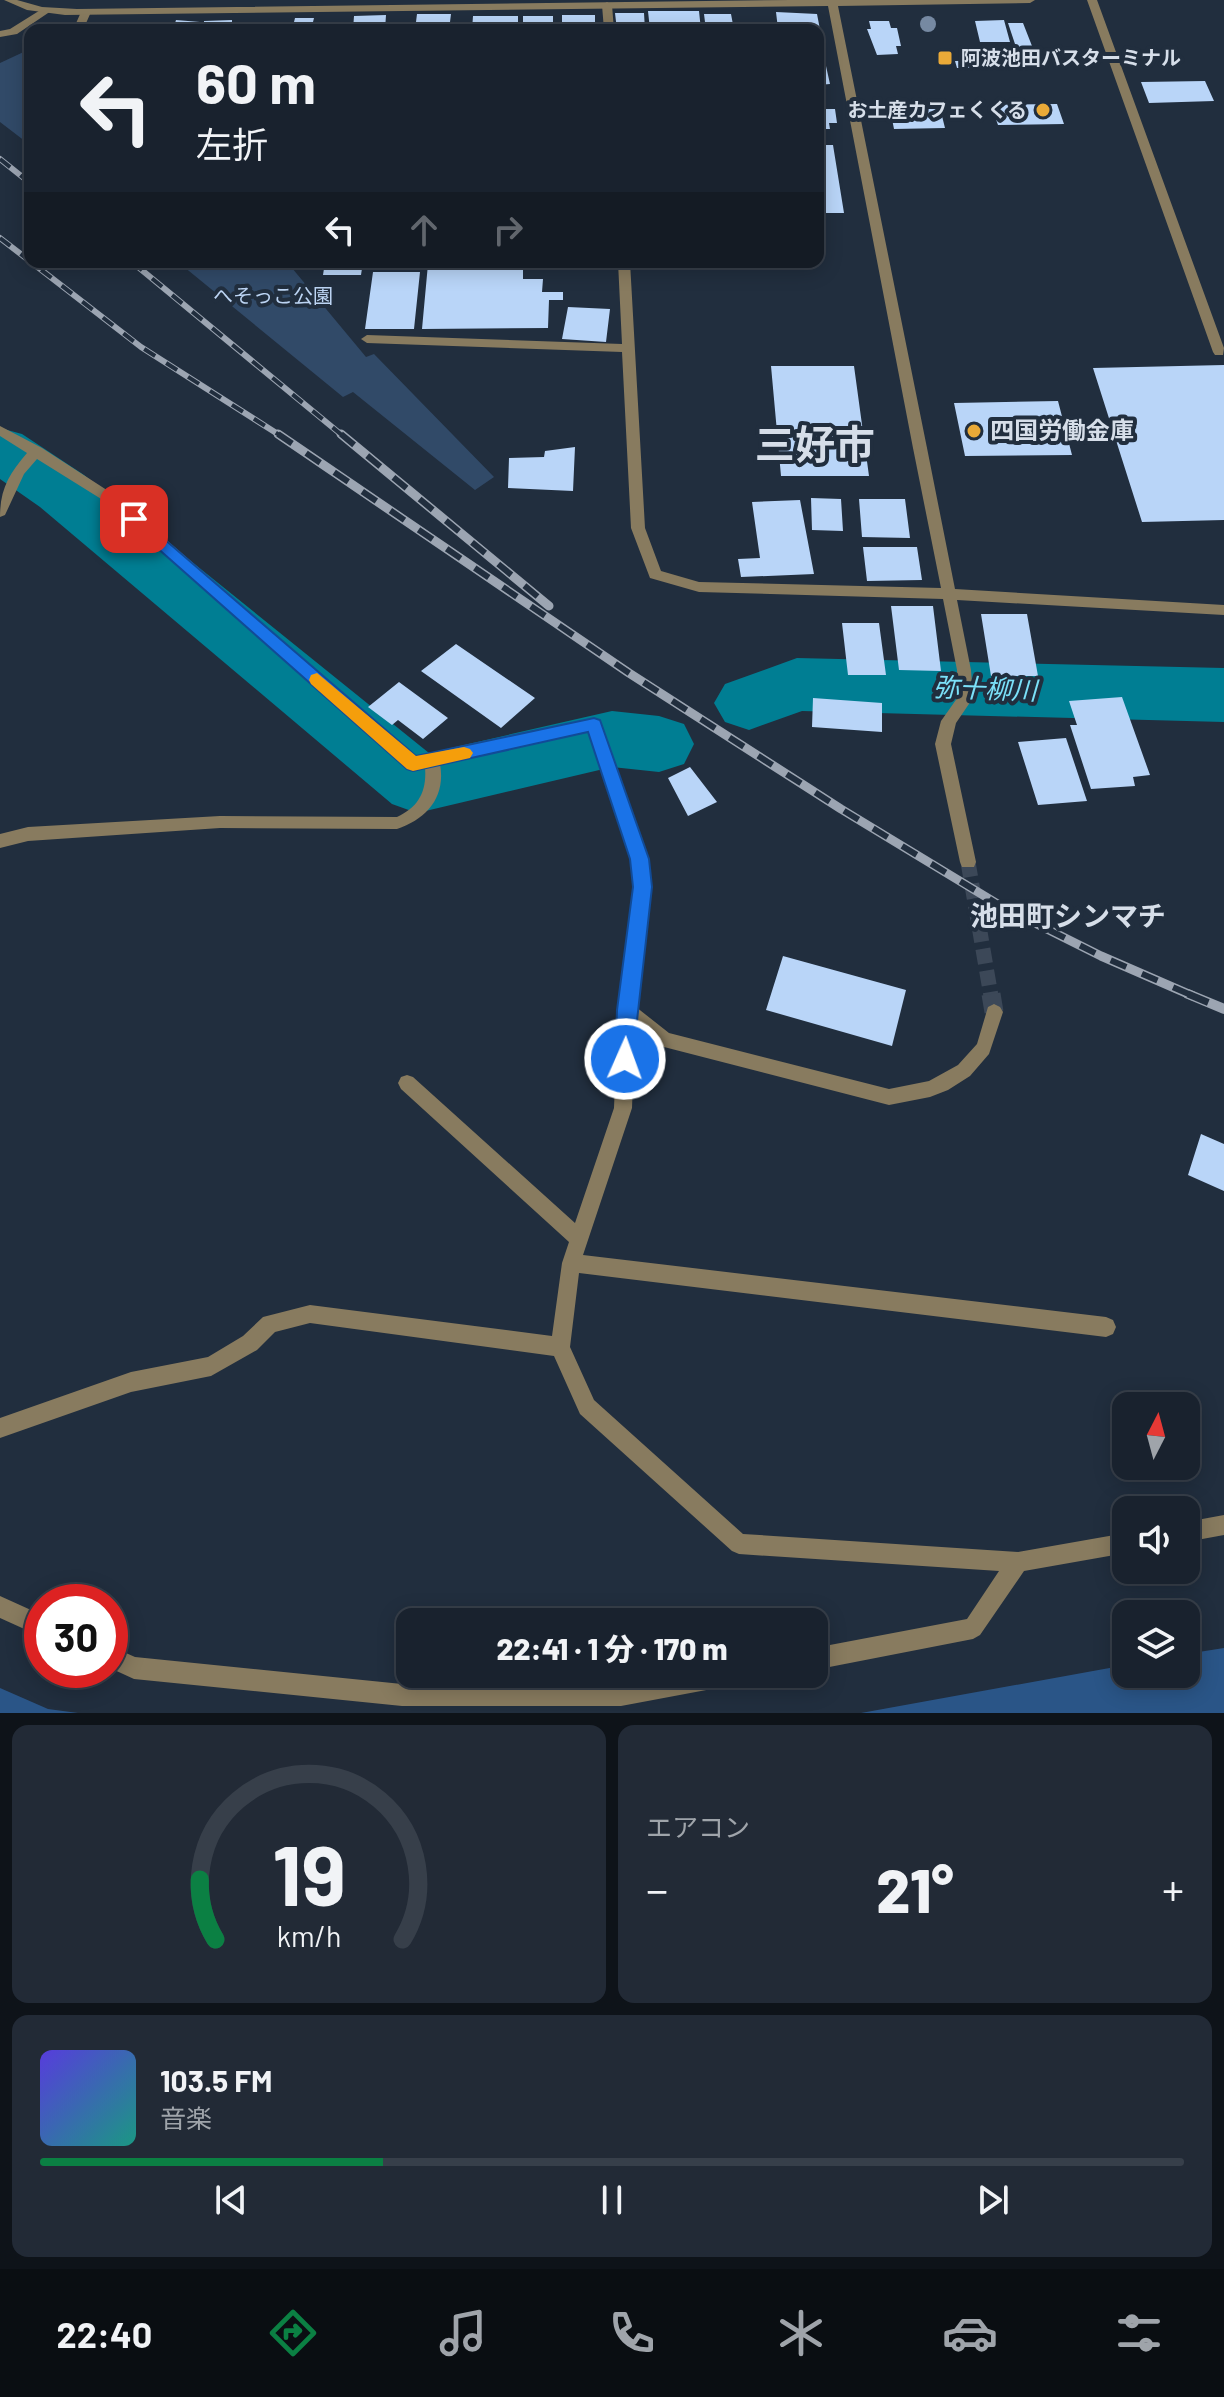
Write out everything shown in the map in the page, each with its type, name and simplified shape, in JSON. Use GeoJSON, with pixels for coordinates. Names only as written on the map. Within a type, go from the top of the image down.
{"type":"FeatureCollection","features":[{"type":"Feature","properties":{"kind":"street"},"geometry":{"type":"LineString","coordinates":[[9,0],[21,7],[46,11],[86,12],[1030,0]]}},
{"type":"Feature","properties":{"kind":"street"},"geometry":{"type":"LineString","coordinates":[[1092,0],[1219,352]]}},
{"type":"Feature","properties":{"kind":"street"},"geometry":{"type":"LineString","coordinates":[[832,2],[964,670],[966,698],[949,721],[943,744],[968,862]]}},
{"type":"Feature","properties":{"kind":"street"},"geometry":{"type":"LineString","coordinates":[[607,5],[609,24]]}},
{"type":"Feature","properties":{"kind":"street"},"geometry":{"type":"LineString","coordinates":[[26,24],[46,11]]}},
{"type":"Feature","properties":{"kind":"street"},"geometry":{"type":"LineString","coordinates":[[81,24],[86,12]]}},
{"type":"Feature","properties":{"kind":"street"},"geometry":{"type":"LineString","coordinates":[[0,34],[13,32],[24,25]]}},
{"type":"Feature","properties":{"kind":"street"},"geometry":{"type":"LineString","coordinates":[[624,268],[638,528],[655,574],[699,587],[951,594],[1224,610]]}},
{"type":"Feature","properties":{"kind":"street"},"geometry":{"type":"LineString","coordinates":[[367,339],[627,348]]}},
{"type":"Feature","properties":{"kind":"street"},"geometry":{"type":"LineString","coordinates":[[0,430],[33,454],[111,499],[413,764],[433,766],[594,724],[639,859],[643,887],[627,1010],[623,1108],[571,1263],[560,1347],[587,1407],[739,1544],[1018,1562],[1112,1545]]}},
{"type":"Feature","properties":{"kind":"street"},"geometry":{"type":"LineString","coordinates":[[0,512],[18,472],[33,454]]}},
{"type":"Feature","properties":{"kind":"street"},"geometry":{"type":"LineString","coordinates":[[0,841],[28,834],[220,822],[397,823],[422,812],[432,794],[433,766]]}},
{"type":"Feature","properties":{"kind":"street"},"geometry":{"type":"LineString","coordinates":[[627,1010],[664,1039],[889,1097],[927,1092],[959,1075],[985,1047],[994,1012]]}},
{"type":"Feature","properties":{"kind":"street"},"geometry":{"type":"LineString","coordinates":[[407,1083],[579,1239]]}},
{"type":"Feature","properties":{"kind":"street"},"geometry":{"type":"LineString","coordinates":[[571,1263],[1106,1327]]}},
{"type":"Feature","properties":{"kind":"street"},"geometry":{"type":"LineString","coordinates":[[0,1428],[131,1382],[211,1366],[250,1343],[270,1324],[310,1314],[560,1347]]}},
{"type":"Feature","properties":{"kind":"street"},"geometry":{"type":"LineString","coordinates":[[1200,1529],[1224,1525]]}},
{"type":"Feature","properties":{"kind":"street"},"geometry":{"type":"LineString","coordinates":[[828,1656],[973,1628],[1018,1562]]}},
{"type":"Feature","properties":{"kind":"street"},"geometry":{"type":"LineString","coordinates":[[0,1607],[24,1618]]}},
{"type":"Feature","properties":{"kind":"street"},"geometry":{"type":"LineString","coordinates":[[128,1665],[402,1695],[621,1695],[658,1688]]}},
{"type":"Feature","properties":{"kind":"green space"},"geometry":{"type":"Polygon","coordinates":[[[24,52],[24,140],[0,122],[0,63],[24,52]]]}},
{"type":"Feature","properties":{"kind":"green space","name":"へそっこ公園"},"geometry":{"type":"Polygon","coordinates":[[[185,268],[292,268],[366,357],[374,354],[494,477],[475,490],[353,392],[343,397],[185,268]]]}},
{"type":"Feature","properties":{"kind":"shaded area"},"geometry":{"type":"Polygon","coordinates":[[[1224,1648],[1224,1713],[861,1713],[1112,1668],[1112,1688],[1200,1688],[1200,1652],[1224,1648]]]}},
{"type":"Feature","properties":{"kind":"shaded area"},"geometry":{"type":"Polygon","coordinates":[[[0,1688],[48,1709],[78,1713],[0,1713],[0,1688]]]}},
{"type":"Feature","properties":{"kind":"building"},"geometry":{"type":"Polygon","coordinates":[[[648,11],[699,11],[700,24],[649,24],[648,11]]]}},
{"type":"Feature","properties":{"kind":"building"},"geometry":{"type":"Polygon","coordinates":[[[776,12],[817,14],[819,24],[777,24],[776,12]]]}},
{"type":"Feature","properties":{"kind":"building"},"geometry":{"type":"Polygon","coordinates":[[[615,13],[644,13],[645,24],[616,24],[615,13]]]}},
{"type":"Feature","properties":{"kind":"building"},"geometry":{"type":"Polygon","coordinates":[[[417,14],[451,14],[450,24],[416,24],[417,14]]]}},
{"type":"Feature","properties":{"kind":"building"},"geometry":{"type":"Polygon","coordinates":[[[704,14],[731,14],[733,24],[705,24],[704,14]]]}},
{"type":"Feature","properties":{"kind":"building"},"geometry":{"type":"Polygon","coordinates":[[[386,15],[385,24],[353,24],[354,16],[386,15]]]}},
{"type":"Feature","properties":{"kind":"building"},"geometry":{"type":"Polygon","coordinates":[[[562,15],[595,15],[595,24],[562,24],[562,15]]]}},
{"type":"Feature","properties":{"kind":"building"},"geometry":{"type":"Polygon","coordinates":[[[473,16],[518,16],[518,24],[472,24],[473,16]]]}},
{"type":"Feature","properties":{"kind":"building"},"geometry":{"type":"Polygon","coordinates":[[[523,16],[553,16],[553,24],[523,24],[523,16]]]}},
{"type":"Feature","properties":{"kind":"building"},"geometry":{"type":"Polygon","coordinates":[[[295,18],[314,18],[312,24],[294,24],[295,18]]]}},
{"type":"Feature","properties":{"kind":"building"},"geometry":{"type":"Polygon","coordinates":[[[176,20],[200,22],[200,24],[175,24],[176,20]]]}},
{"type":"Feature","properties":{"kind":"building"},"geometry":{"type":"Polygon","coordinates":[[[232,20],[232,24],[204,24],[204,21],[232,20]]]}},
{"type":"Feature","properties":{"kind":"building"},"geometry":{"type":"Polygon","coordinates":[[[1004,20],[1010,42],[980,42],[975,21],[1004,20]]]}},
{"type":"Feature","properties":{"kind":"building"},"geometry":{"type":"Polygon","coordinates":[[[869,21],[889,21],[891,28],[897,28],[901,46],[896,46],[898,54],[877,55],[867,29],[871,29],[869,21]]]}},
{"type":"Feature","properties":{"kind":"building"},"geometry":{"type":"Polygon","coordinates":[[[120,22],[156,22],[156,24],[120,22]]]}},
{"type":"Feature","properties":{"kind":"building"},"geometry":{"type":"Polygon","coordinates":[[[1008,23],[1023,23],[1032,46],[1016,47],[1008,23]]]}},
{"type":"Feature","properties":{"kind":"building"},"geometry":{"type":"Polygon","coordinates":[[[1015,49],[1026,54],[1012,64],[1001,59],[1015,49]]]}},
{"type":"Feature","properties":{"kind":"building"},"geometry":{"type":"Polygon","coordinates":[[[999,60],[1002,67],[957,68],[955,61],[999,60]]]}},
{"type":"Feature","properties":{"kind":"building"},"geometry":{"type":"Polygon","coordinates":[[[826,66],[830,84],[824,84],[826,66]]]}},
{"type":"Feature","properties":{"kind":"building"},"geometry":{"type":"Polygon","coordinates":[[[1205,81],[1214,101],[1149,103],[1141,82],[1205,81]]]}},
{"type":"Feature","properties":{"kind":"building"},"geometry":{"type":"Polygon","coordinates":[[[1057,104],[1064,124],[998,125],[991,105],[1057,104]]]}},
{"type":"Feature","properties":{"kind":"building"},"geometry":{"type":"Polygon","coordinates":[[[940,108],[945,128],[894,129],[890,109],[940,108]]]}},
{"type":"Feature","properties":{"kind":"building"},"geometry":{"type":"Polygon","coordinates":[[[824,109],[835,109],[837,123],[829,123],[830,129],[824,129],[824,109]]]}},
{"type":"Feature","properties":{"kind":"building"},"geometry":{"type":"Polygon","coordinates":[[[824,145],[833,145],[844,213],[824,213],[824,145]]]}},
{"type":"Feature","properties":{"kind":"building"},"geometry":{"type":"Polygon","coordinates":[[[324,268],[362,268],[361,275],[323,275],[324,268]]]}},
{"type":"Feature","properties":{"kind":"building"},"geometry":{"type":"Polygon","coordinates":[[[428,268],[523,268],[523,279],[543,279],[542,292],[563,292],[563,300],[549,300],[548,328],[422,329],[428,268]]]}},
{"type":"Feature","properties":{"kind":"building"},"geometry":{"type":"Polygon","coordinates":[[[373,272],[420,272],[414,329],[365,329],[373,272]]]}},
{"type":"Feature","properties":{"kind":"building"},"geometry":{"type":"Polygon","coordinates":[[[568,307],[610,309],[606,342],[562,339],[568,307]]]}},
{"type":"Feature","properties":{"kind":"building"},"geometry":{"type":"Polygon","coordinates":[[[1224,365],[1224,520],[1142,522],[1093,368],[1224,365]]]}},
{"type":"Feature","properties":{"kind":"building"},"geometry":{"type":"Polygon","coordinates":[[[771,366],[854,366],[869,476],[781,476],[771,366]]]}},
{"type":"Feature","properties":{"kind":"building"},"geometry":{"type":"Polygon","coordinates":[[[1058,401],[1072,455],[965,456],[954,403],[1058,401]]]}},
{"type":"Feature","properties":{"kind":"building"},"geometry":{"type":"Polygon","coordinates":[[[575,447],[573,491],[508,488],[509,458],[544,457],[545,451],[575,447]]]}},
{"type":"Feature","properties":{"kind":"building"},"geometry":{"type":"Polygon","coordinates":[[[811,498],[841,499],[843,531],[812,530],[811,498]]]}},
{"type":"Feature","properties":{"kind":"building"},"geometry":{"type":"Polygon","coordinates":[[[859,499],[905,499],[910,538],[862,537],[859,499]]]}},
{"type":"Feature","properties":{"kind":"building"},"geometry":{"type":"Polygon","coordinates":[[[800,500],[814,574],[741,577],[738,559],[760,558],[752,502],[800,500]]]}},
{"type":"Feature","properties":{"kind":"building"},"geometry":{"type":"Polygon","coordinates":[[[863,547],[917,547],[922,580],[867,581],[863,547]]]}},
{"type":"Feature","properties":{"kind":"building"},"geometry":{"type":"Polygon","coordinates":[[[891,606],[933,606],[941,671],[899,670],[891,606]]]}},
{"type":"Feature","properties":{"kind":"building"},"geometry":{"type":"Polygon","coordinates":[[[981,614],[1027,614],[1038,676],[991,676],[981,614]]]}},
{"type":"Feature","properties":{"kind":"building"},"geometry":{"type":"Polygon","coordinates":[[[842,623],[879,623],[886,675],[848,675],[842,623]]]}},
{"type":"Feature","properties":{"kind":"building"},"geometry":{"type":"Polygon","coordinates":[[[456,644],[535,698],[501,728],[421,671],[456,644]]]}},
{"type":"Feature","properties":{"kind":"building"},"geometry":{"type":"Polygon","coordinates":[[[399,682],[448,718],[423,739],[398,720],[392,725],[368,707],[399,682]]]}},
{"type":"Feature","properties":{"kind":"building"},"geometry":{"type":"Polygon","coordinates":[[[1122,697],[1150,775],[1133,777],[1135,786],[1091,789],[1070,725],[1077,725],[1069,701],[1122,697]]]}},
{"type":"Feature","properties":{"kind":"building"},"geometry":{"type":"Polygon","coordinates":[[[813,698],[882,703],[882,732],[812,727],[813,698]]]}},
{"type":"Feature","properties":{"kind":"building"},"geometry":{"type":"Polygon","coordinates":[[[1066,738],[1087,801],[1038,805],[1018,742],[1066,738]]]}},
{"type":"Feature","properties":{"kind":"building"},"geometry":{"type":"Polygon","coordinates":[[[690,767],[717,802],[688,816],[668,778],[690,767]]]}},
{"type":"Feature","properties":{"kind":"building"},"geometry":{"type":"Polygon","coordinates":[[[783,956],[906,990],[892,1046],[766,1010],[783,956]]]}},
{"type":"Feature","properties":{"kind":"building"},"geometry":{"type":"Polygon","coordinates":[[[1201,1134],[1224,1144],[1224,1191],[1188,1175],[1201,1134]]]}},
{"type":"Feature","properties":{"kind":"waterway","name":"弥十柳川"},"geometry":{"type":"LineString","coordinates":[[0,449],[62,491],[417,784],[612,739],[659,744]]}},
{"type":"Feature","properties":{"kind":"waterway","name":"弥十柳川"},"geometry":{"type":"LineString","coordinates":[[749,703],[797,684],[1224,695]]}},
{"type":"Feature","properties":{"kind":"tunnel"},"geometry":{"type":"LineString","coordinates":[[968,862],[991,996]]}},
{"type":"Feature","properties":{"kind":"tunnel"},"geometry":{"type":"LineString","coordinates":[[991,994],[994,1012]]}},
{"type":"Feature","properties":{"kind":"railway"},"geometry":{"type":"LineString","coordinates":[[0,159],[24,178]]}},
{"type":"Feature","properties":{"kind":"railway"},"geometry":{"type":"LineString","coordinates":[[0,238],[24,257]]}},
{"type":"Feature","properties":{"kind":"railway"},"geometry":{"type":"LineString","coordinates":[[39,268],[141,347],[280,435]]}},
{"type":"Feature","properties":{"kind":"railway"},"geometry":{"type":"LineString","coordinates":[[139,268],[343,436]]}},
{"type":"Feature","properties":{"kind":"railway"},"geometry":{"type":"LineString","coordinates":[[341,434],[549,606]]}},
{"type":"Feature","properties":{"kind":"railway"},"geometry":{"type":"LineString","coordinates":[[280,435],[629,673],[841,809],[1001,906],[1101,956],[1193,996]]}},
{"type":"Feature","properties":{"kind":"railway"},"geometry":{"type":"LineString","coordinates":[[1188,994],[1224,1009]]}},
{"type":"Feature","properties":{"kind":"slow traffic"},"geometry":{"type":"LineString","coordinates":[[317,680],[413,764],[464,753]]}},
{"type":"Feature","properties":{"kind":"place","name":"阿波池田バスターミナル"},"geometry":{"type":"Point","coordinates":[945,58]}},
{"type":"Feature","properties":{"kind":"place","name":"お土産カフェくくる"},"geometry":{"type":"Point","coordinates":[1043,110]}},
{"type":"Feature","properties":{"kind":"place","name":"四国労働金庫"},"geometry":{"type":"Point","coordinates":[974,431]}},
{"type":"Feature","properties":{"kind":"district","name":"三好市"},"geometry":{"type":"Point","coordinates":[815,445]}},
{"type":"Feature","properties":{"kind":"district","name":"池田町シンマチ"},"geometry":{"type":"Point","coordinates":[1068,916]}},
{"type":"Feature","properties":{"kind":"route"},"geometry":{"type":"LineString","coordinates":[[134,519],[413,764],[594,724],[639,859],[643,887],[627,1010],[625,1059]]}}]}
